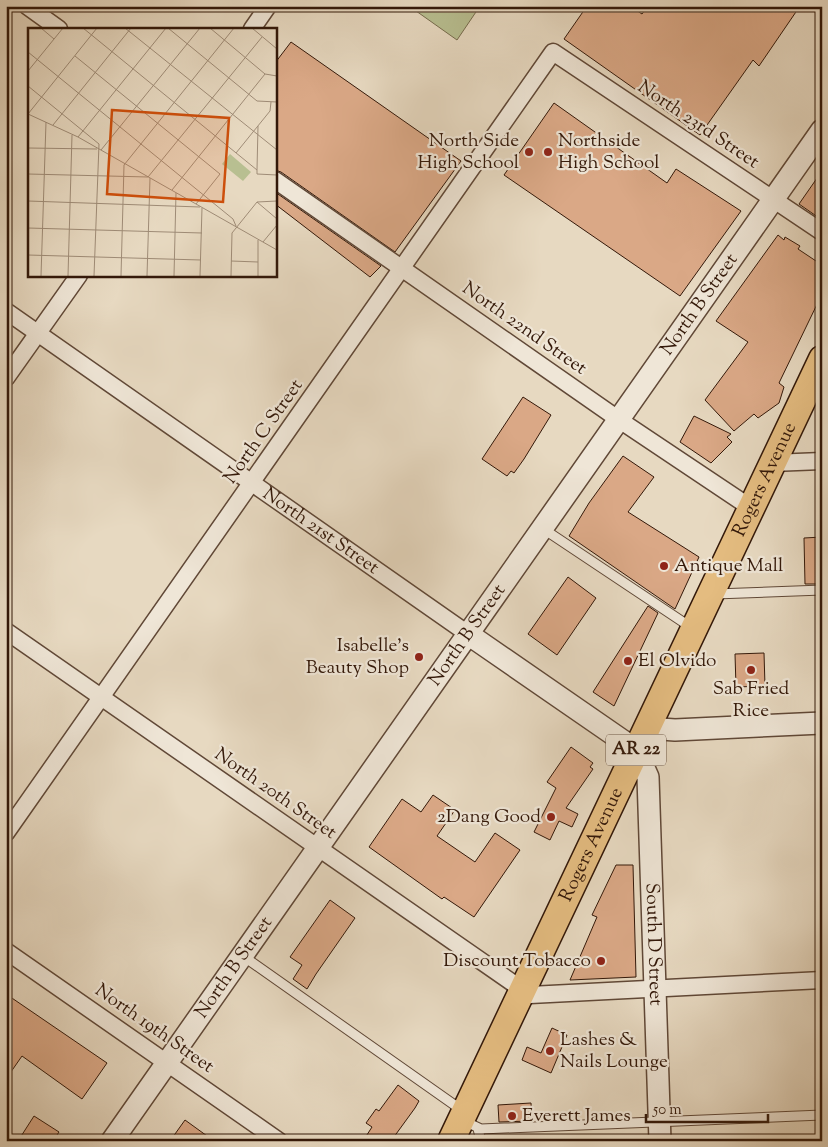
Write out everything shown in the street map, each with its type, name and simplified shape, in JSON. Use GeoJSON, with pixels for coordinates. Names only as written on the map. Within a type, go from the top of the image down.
{"type":"FeatureCollection","features":[{"type":"Feature","properties":{"kind":"main road","name":"Rogers Avenue"},"geometry":{"type":"LineString","coordinates":[[464,1125],[522,989],[822,359]]}},
{"type":"Feature","properties":{"kind":"street"},"geometry":{"type":"LineString","coordinates":[[27,6],[58,28]]}},
{"type":"Feature","properties":{"kind":"street"},"geometry":{"type":"LineString","coordinates":[[253,28],[268,6]]}},
{"type":"Feature","properties":{"kind":"street","name":"North 23rd Street"},"geometry":{"type":"LineString","coordinates":[[553,52],[822,232]]}},
{"type":"Feature","properties":{"kind":"street","name":"North C Street"},"geometry":{"type":"LineString","coordinates":[[6,833],[553,52]]}},
{"type":"Feature","properties":{"kind":"street","name":"North B Street"},"geometry":{"type":"LineString","coordinates":[[112,1141],[822,130]]}},
{"type":"Feature","properties":{"kind":"street","name":"North 22nd Street"},"geometry":{"type":"LineString","coordinates":[[276,181],[618,420],[751,508]]}},
{"type":"Feature","properties":{"kind":"street"},"geometry":{"type":"LineString","coordinates":[[6,378],[78,276]]}},
{"type":"Feature","properties":{"kind":"street","name":"North 21st Street"},"geometry":{"type":"LineString","coordinates":[[6,311],[468,634],[641,739]]}},
{"type":"Feature","properties":{"kind":"street"},"geometry":{"type":"LineString","coordinates":[[772,464],[822,461]]}},
{"type":"Feature","properties":{"kind":"street","name":"North 20th Street"},"geometry":{"type":"LineString","coordinates":[[6,631],[522,989]]}},
{"type":"Feature","properties":{"kind":"street"},"geometry":{"type":"LineString","coordinates":[[641,739],[675,730],[822,723]]}},
{"type":"Feature","properties":{"kind":"street","name":"South D Street"},"geometry":{"type":"LineString","coordinates":[[641,739],[648,777],[660,1131]]}},
{"type":"Feature","properties":{"kind":"street","name":"North 19th Street"},"geometry":{"type":"LineString","coordinates":[[6,951],[279,1141]]}},
{"type":"Feature","properties":{"kind":"street"},"geometry":{"type":"LineString","coordinates":[[522,989],[530,995],[822,980]]}},
{"type":"Feature","properties":{"kind":"lane"},"geometry":{"type":"LineString","coordinates":[[542,528],[693,629]]}},
{"type":"Feature","properties":{"kind":"lane"},"geometry":{"type":"LineString","coordinates":[[710,594],[822,590]]}},
{"type":"Feature","properties":{"kind":"lane"},"geometry":{"type":"LineString","coordinates":[[243,956],[464,1125],[481,1141]]}},
{"type":"Feature","properties":{"kind":"lane"},"geometry":{"type":"LineString","coordinates":[[464,1125],[660,1131],[822,1115]]}},
{"type":"Feature","properties":{"kind":"green space"},"geometry":{"type":"Polygon","coordinates":[[[409,6],[480,6],[457,40],[409,6]]]}},
{"type":"Feature","properties":{"kind":"building"},"geometry":{"type":"Polygon","coordinates":[[[587,6],[630,6],[642,14],[648,6],[800,6],[759,66],[753,60],[700,135],[564,39],[587,6]]]}},
{"type":"Feature","properties":{"kind":"building"},"geometry":{"type":"Polygon","coordinates":[[[291,42],[461,161],[395,252],[276,170],[276,62],[291,42]]]}},
{"type":"Feature","properties":{"kind":"building"},"geometry":{"type":"Polygon","coordinates":[[[554,103],[667,183],[676,169],[741,211],[680,296],[504,175],[554,103]]]}},
{"type":"Feature","properties":{"kind":"building"},"geometry":{"type":"Polygon","coordinates":[[[822,171],[822,220],[799,204],[822,171]]]}},
{"type":"Feature","properties":{"kind":"building"},"geometry":{"type":"Polygon","coordinates":[[[276,193],[381,266],[370,277],[276,205],[276,193]]]}},
{"type":"Feature","properties":{"kind":"building"},"geometry":{"type":"Polygon","coordinates":[[[778,235],[784,240],[785,237],[800,246],[798,249],[822,265],[822,294],[779,383],[784,387],[779,403],[758,418],[754,414],[734,431],[705,400],[748,342],[716,321],[778,235]]]}},
{"type":"Feature","properties":{"kind":"building"},"geometry":{"type":"Polygon","coordinates":[[[523,397],[551,415],[514,473],[511,471],[507,476],[482,459],[523,397]]]}},
{"type":"Feature","properties":{"kind":"building"},"geometry":{"type":"Polygon","coordinates":[[[694,416],[731,434],[727,437],[732,442],[711,463],[680,442],[694,416]]]}},
{"type":"Feature","properties":{"kind":"building"},"geometry":{"type":"Polygon","coordinates":[[[623,456],[654,477],[628,512],[699,557],[675,609],[569,536],[589,503],[623,456]]]}},
{"type":"Feature","properties":{"kind":"building"},"geometry":{"type":"Polygon","coordinates":[[[822,537],[822,584],[805,584],[804,538],[822,537]]]}},
{"type":"Feature","properties":{"kind":"building"},"geometry":{"type":"Polygon","coordinates":[[[568,577],[596,598],[557,655],[528,634],[568,577]]]}},
{"type":"Feature","properties":{"kind":"building"},"geometry":{"type":"Polygon","coordinates":[[[648,606],[658,613],[614,706],[593,692],[648,606]]]}},
{"type":"Feature","properties":{"kind":"building"},"geometry":{"type":"Polygon","coordinates":[[[764,653],[765,686],[736,687],[735,654],[764,653]]]}},
{"type":"Feature","properties":{"kind":"building"},"geometry":{"type":"Polygon","coordinates":[[[571,747],[593,763],[590,767],[593,769],[566,808],[578,814],[572,827],[559,821],[550,840],[534,832],[556,788],[547,782],[571,747]]]}},
{"type":"Feature","properties":{"kind":"building"},"geometry":{"type":"Polygon","coordinates":[[[433,795],[455,810],[437,836],[475,862],[495,833],[520,850],[474,917],[444,897],[442,899],[369,847],[402,799],[421,812],[433,795]]]}},
{"type":"Feature","properties":{"kind":"building"},"geometry":{"type":"Polygon","coordinates":[[[616,865],[633,865],[636,977],[570,980],[597,917],[592,915],[616,865]]]}},
{"type":"Feature","properties":{"kind":"building"},"geometry":{"type":"Polygon","coordinates":[[[330,900],[355,918],[307,989],[293,979],[302,965],[290,957],[330,900]]]}},
{"type":"Feature","properties":{"kind":"building"},"geometry":{"type":"Polygon","coordinates":[[[6,994],[107,1063],[82,1099],[22,1056],[6,1079],[6,994]]]}},
{"type":"Feature","properties":{"kind":"building"},"geometry":{"type":"Polygon","coordinates":[[[552,1028],[567,1035],[551,1073],[522,1060],[527,1047],[541,1053],[552,1028]]]}},
{"type":"Feature","properties":{"kind":"building"},"geometry":{"type":"Polygon","coordinates":[[[398,1085],[419,1101],[415,1108],[391,1141],[363,1141],[372,1127],[366,1123],[376,1109],[379,1111],[398,1085]]]}},
{"type":"Feature","properties":{"kind":"building"},"geometry":{"type":"Polygon","coordinates":[[[531,1103],[532,1121],[499,1122],[498,1105],[531,1103]]]}},
{"type":"Feature","properties":{"kind":"building"},"geometry":{"type":"Polygon","coordinates":[[[34,1116],[59,1132],[53,1141],[18,1141],[34,1116]]]}},
{"type":"Feature","properties":{"kind":"building"},"geometry":{"type":"Polygon","coordinates":[[[185,1120],[214,1141],[170,1141],[185,1120]]]}},
{"type":"Feature","properties":{"kind":"place","name":"North Side High School"},"geometry":{"type":"Point","coordinates":[529,152]}},
{"type":"Feature","properties":{"kind":"place","name":"Northside High School"},"geometry":{"type":"Point","coordinates":[548,152]}},
{"type":"Feature","properties":{"kind":"place","name":"Antique Mall"},"geometry":{"type":"Point","coordinates":[664,566]}},
{"type":"Feature","properties":{"kind":"place","name":"Isabelle's Beauty Shop"},"geometry":{"type":"Point","coordinates":[419,657]}},
{"type":"Feature","properties":{"kind":"place","name":"El Olvido"},"geometry":{"type":"Point","coordinates":[628,661]}},
{"type":"Feature","properties":{"kind":"place","name":"Sab Fried Rice"},"geometry":{"type":"Point","coordinates":[751,670]}},
{"type":"Feature","properties":{"kind":"place","name":"2Dang Good"},"geometry":{"type":"Point","coordinates":[551,817]}},
{"type":"Feature","properties":{"kind":"place","name":"Discount Tobacco"},"geometry":{"type":"Point","coordinates":[601,961]}},
{"type":"Feature","properties":{"kind":"place","name":"Lashes & Nails Lounge"},"geometry":{"type":"Point","coordinates":[550,1051]}},
{"type":"Feature","properties":{"kind":"place","name":"Everett James"},"geometry":{"type":"Point","coordinates":[512,1116]}}]}
